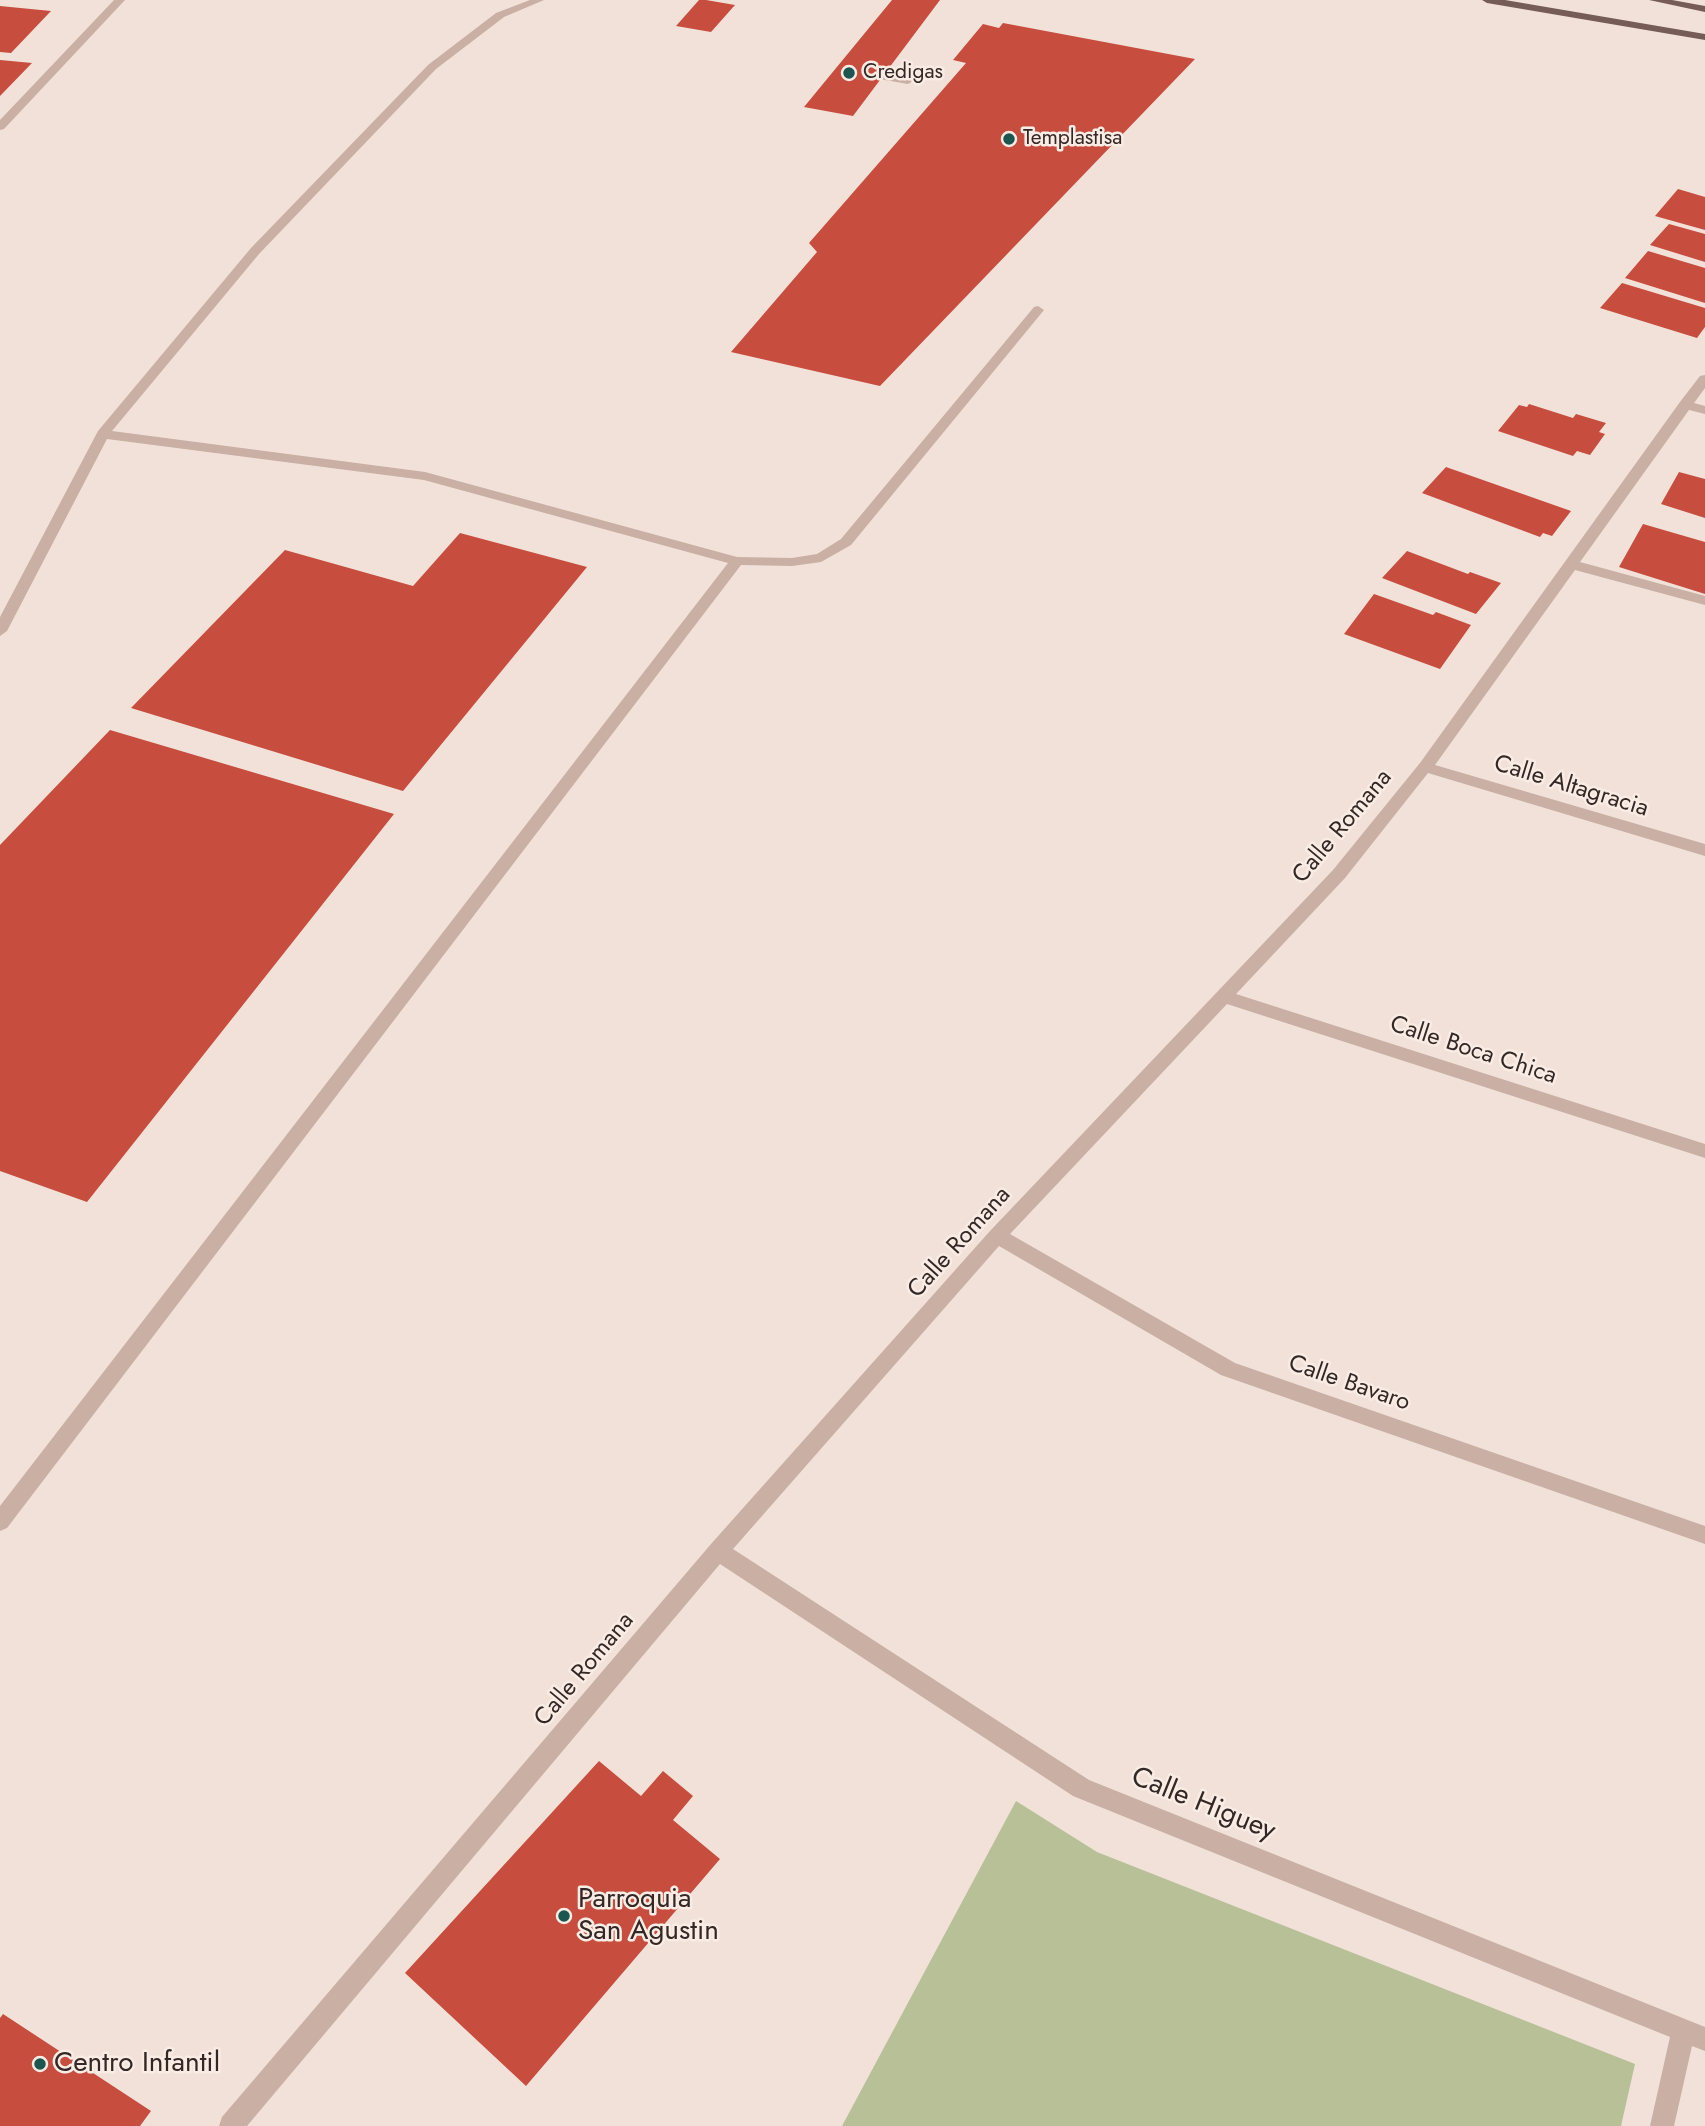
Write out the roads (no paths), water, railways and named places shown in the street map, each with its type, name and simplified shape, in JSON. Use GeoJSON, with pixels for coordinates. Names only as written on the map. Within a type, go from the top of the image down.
{"type":"FeatureCollection","features":[{"type":"Feature","properties":{"kind":"main road"},"geometry":{"type":"LineString","coordinates":[[1488,0],[1705,37]]}},
{"type":"Feature","properties":{"kind":"main road"},"geometry":{"type":"LineString","coordinates":[[1654,0],[1705,9]]}},
{"type":"Feature","properties":{"kind":"street"},"geometry":{"type":"LineString","coordinates":[[0,127],[6,113],[120,0]]}},
{"type":"Feature","properties":{"kind":"street"},"geometry":{"type":"LineString","coordinates":[[0,631],[103,434],[255,251],[432,67],[500,15],[539,0]]}},
{"type":"Feature","properties":{"kind":"street"},"geometry":{"type":"LineString","coordinates":[[883,77],[908,80]]}},
{"type":"Feature","properties":{"kind":"street"},"geometry":{"type":"LineString","coordinates":[[103,434],[425,477],[737,561],[792,562],[821,558],[846,542],[1038,310]]}},
{"type":"Feature","properties":{"kind":"street","name":"Calle Romana"},"geometry":{"type":"LineString","coordinates":[[238,2123],[718,1551],[997,1236],[1339,874],[1425,767],[1705,379]]}},
{"type":"Feature","properties":{"kind":"street"},"geometry":{"type":"LineString","coordinates":[[1685,405],[1705,410]]}},
{"type":"Feature","properties":{"kind":"street"},"geometry":{"type":"LineString","coordinates":[[0,1522],[737,561]]}},
{"type":"Feature","properties":{"kind":"street"},"geometry":{"type":"LineString","coordinates":[[1570,564],[1705,601]]}},
{"type":"Feature","properties":{"kind":"street","name":"Calle Altagracia"},"geometry":{"type":"LineString","coordinates":[[1425,767],[1705,850]]}},
{"type":"Feature","properties":{"kind":"street","name":"Calle Boca Chica"},"geometry":{"type":"LineString","coordinates":[[1225,997],[1705,1152]]}},
{"type":"Feature","properties":{"kind":"street","name":"Calle Bavaro"},"geometry":{"type":"LineString","coordinates":[[997,1236],[1228,1369],[1705,1535]]}},
{"type":"Feature","properties":{"kind":"street","name":"Calle Higuey"},"geometry":{"type":"LineString","coordinates":[[718,1551],[1081,1788],[1694,2035]]}},
{"type":"Feature","properties":{"kind":"street"},"geometry":{"type":"LineString","coordinates":[[1662,2126],[1694,2035]]}},
{"type":"Feature","properties":{"kind":"place","name":"Credigas"},"geometry":{"type":"Point","coordinates":[849,73]}},
{"type":"Feature","properties":{"kind":"place","name":"Templastisa"},"geometry":{"type":"Point","coordinates":[1009,139]}},
{"type":"Feature","properties":{"kind":"place","name":"Parroquia San Agustin"},"geometry":{"type":"Point","coordinates":[564,1916]}},
{"type":"Feature","properties":{"kind":"place","name":"Centro Infantil"},"geometry":{"type":"Point","coordinates":[40,2064]}}]}
